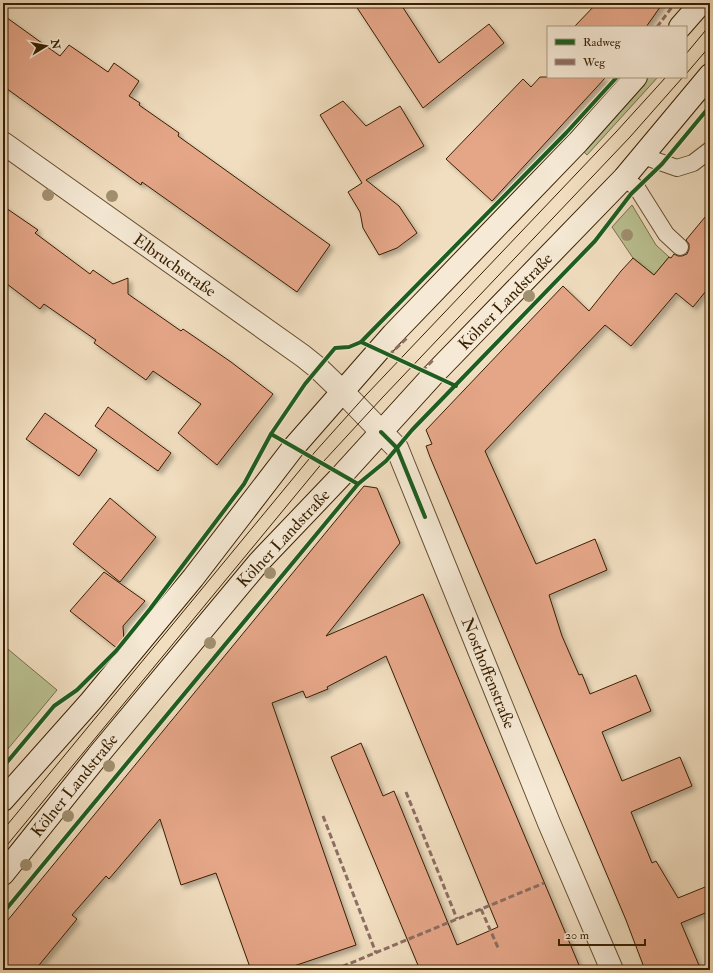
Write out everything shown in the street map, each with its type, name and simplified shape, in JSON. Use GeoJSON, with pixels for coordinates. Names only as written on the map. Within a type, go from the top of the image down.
{"type":"FeatureCollection","features":[{"type":"Feature","properties":{"kind":"main road"},"geometry":{"type":"LineString","coordinates":[[681,26],[701,3]]}},
{"type":"Feature","properties":{"kind":"main road","name":"Kölner Landstraße"},"geometry":{"type":"LineString","coordinates":[[3,874],[104,747],[259,562],[433,375],[624,178],[710,75]]}},
{"type":"Feature","properties":{"kind":"main road"},"geometry":{"type":"LineString","coordinates":[[3,800],[90,701],[184,590],[293,448],[397,330],[578,142],[635,78]]}},
{"type":"Feature","properties":{"kind":"main road","name":"Elbruchstraße"},"geometry":{"type":"LineString","coordinates":[[3,143],[303,356],[343,392]]}},
{"type":"Feature","properties":{"kind":"main road","name":"Nosthoffenstraße"},"geometry":{"type":"LineString","coordinates":[[343,392],[397,448],[549,823],[612,970]]}},
{"type":"Feature","properties":{"kind":"lane"},"geometry":{"type":"LineString","coordinates":[[643,156],[677,168],[693,163],[710,150]]}},
{"type":"Feature","properties":{"kind":"lane"},"geometry":{"type":"LineString","coordinates":[[624,178],[637,188],[666,234],[680,247]]}},
{"type":"Feature","properties":{"kind":"green space"},"geometry":{"type":"Polygon","coordinates":[[[647,78],[657,78],[587,155],[581,149],[647,78]]]}},
{"type":"Feature","properties":{"kind":"green space"},"geometry":{"type":"Polygon","coordinates":[[[632,205],[656,245],[669,257],[654,275],[633,258],[612,227],[632,205]]]}},
{"type":"Feature","properties":{"kind":"green space"},"geometry":{"type":"Polygon","coordinates":[[[3,645],[57,690],[7,750],[3,747],[3,645]]]}},
{"type":"Feature","properties":{"kind":"building"},"geometry":{"type":"Polygon","coordinates":[[[354,3],[400,3],[439,63],[489,24],[504,43],[423,108],[354,3]]]}},
{"type":"Feature","properties":{"kind":"building"},"geometry":{"type":"Polygon","coordinates":[[[597,3],[663,3],[647,26],[575,26],[597,3]]]}},
{"type":"Feature","properties":{"kind":"building"},"geometry":{"type":"Polygon","coordinates":[[[3,15],[60,56],[69,45],[108,72],[114,63],[139,81],[129,96],[140,103],[139,105],[179,133],[178,136],[330,245],[297,292],[142,182],[141,185],[3,86],[3,15]]]}},
{"type":"Feature","properties":{"kind":"building"},"geometry":{"type":"Polygon","coordinates":[[[540,77],[605,78],[492,201],[446,159],[523,79],[531,87],[540,77]]]}},
{"type":"Feature","properties":{"kind":"building"},"geometry":{"type":"Polygon","coordinates":[[[343,101],[366,126],[400,106],[424,146],[366,180],[399,206],[417,233],[397,248],[379,255],[363,228],[360,212],[348,192],[362,183],[320,115],[343,101]]]}},
{"type":"Feature","properties":{"kind":"building"},"geometry":{"type":"Polygon","coordinates":[[[3,206],[38,230],[35,233],[90,274],[93,270],[113,284],[128,278],[128,294],[181,331],[183,329],[231,362],[273,394],[217,465],[178,433],[201,404],[153,371],[146,380],[94,343],[96,340],[44,304],[40,309],[3,281],[3,206]]]}},
{"type":"Feature","properties":{"kind":"building"},"geometry":{"type":"Polygon","coordinates":[[[710,211],[710,286],[693,307],[676,293],[631,346],[605,325],[485,451],[536,564],[595,539],[607,570],[549,595],[562,636],[579,675],[582,674],[590,694],[636,675],[651,711],[602,732],[622,781],[680,757],[692,786],[631,812],[652,863],[656,861],[678,898],[710,885],[710,911],[681,923],[701,970],[645,970],[626,920],[430,457],[426,446],[432,444],[426,430],[563,286],[589,311],[633,258],[654,275],[669,257],[671,258],[674,254],[682,256],[687,254],[689,244],[686,240],[710,211]]]}},
{"type":"Feature","properties":{"kind":"building"},"geometry":{"type":"Polygon","coordinates":[[[108,407],[171,453],[158,471],[95,426],[108,407]]]}},
{"type":"Feature","properties":{"kind":"building"},"geometry":{"type":"Polygon","coordinates":[[[45,413],[97,450],[79,476],[26,439],[45,413]]]}},
{"type":"Feature","properties":{"kind":"building"},"geometry":{"type":"Polygon","coordinates":[[[364,486],[377,488],[400,543],[326,636],[423,594],[581,970],[420,970],[331,757],[361,743],[383,796],[394,791],[457,945],[498,927],[386,656],[327,687],[328,689],[306,698],[303,691],[272,703],[356,945],[282,970],[251,970],[216,873],[181,885],[160,819],[109,879],[106,876],[72,915],[77,919],[35,970],[3,970],[3,926],[364,486]]]}},
{"type":"Feature","properties":{"kind":"building"},"geometry":{"type":"Polygon","coordinates":[[[110,498],[156,537],[120,582],[73,544],[110,498]]]}},
{"type":"Feature","properties":{"kind":"building"},"geometry":{"type":"Polygon","coordinates":[[[104,572],[145,601],[123,626],[124,641],[118,649],[70,611],[104,572]]]}},
{"type":"Feature","properties":{"kind":"tram line"},"geometry":{"type":"LineString","coordinates":[[687,53],[710,25]]}},
{"type":"Feature","properties":{"kind":"tram line"},"geometry":{"type":"LineString","coordinates":[[687,73],[710,46]]}},
{"type":"Feature","properties":{"kind":"tram line"},"geometry":{"type":"LineString","coordinates":[[3,830],[314,453],[366,395],[616,132],[665,78]]}},
{"type":"Feature","properties":{"kind":"tram line"},"geometry":{"type":"LineString","coordinates":[[3,850],[323,462],[630,137],[682,78]]}},
{"type":"Feature","properties":{"kind":"marked path"},"geometry":{"type":"LineString","coordinates":[[658,26],[675,3]]}},
{"type":"Feature","properties":{"kind":"marked path"},"geometry":{"type":"LineString","coordinates":[[389,355],[408,337]]}},
{"type":"Feature","properties":{"kind":"marked path"},"geometry":{"type":"LineString","coordinates":[[422,371],[433,360]]}},
{"type":"Feature","properties":{"kind":"marked path"},"geometry":{"type":"LineString","coordinates":[[406,792],[457,919]]}},
{"type":"Feature","properties":{"kind":"marked path"},"geometry":{"type":"LineString","coordinates":[[323,816],[376,953]]}},
{"type":"Feature","properties":{"kind":"marked path"},"geometry":{"type":"LineString","coordinates":[[334,970],[544,883]]}},
{"type":"Feature","properties":{"kind":"marked path"},"geometry":{"type":"LineString","coordinates":[[481,909],[499,950]]}},
{"type":"Feature","properties":{"kind":"cycle path"},"geometry":{"type":"LineString","coordinates":[[3,767],[54,706],[77,690],[116,651],[150,609],[244,484],[271,434],[305,384],[335,348],[349,347],[361,342],[566,133],[616,78]]}},
{"type":"Feature","properties":{"kind":"cycle path"},"geometry":{"type":"LineString","coordinates":[[3,913],[358,484],[386,461],[412,430],[595,241],[631,194],[662,164],[710,106]]}},
{"type":"Feature","properties":{"kind":"cycle path"},"geometry":{"type":"LineString","coordinates":[[361,342],[456,386]]}},
{"type":"Feature","properties":{"kind":"cycle path"},"geometry":{"type":"LineString","coordinates":[[381,432],[397,448],[425,517]]}},
{"type":"Feature","properties":{"kind":"cycle path"},"geometry":{"type":"LineString","coordinates":[[271,434],[358,484]]}}]}
